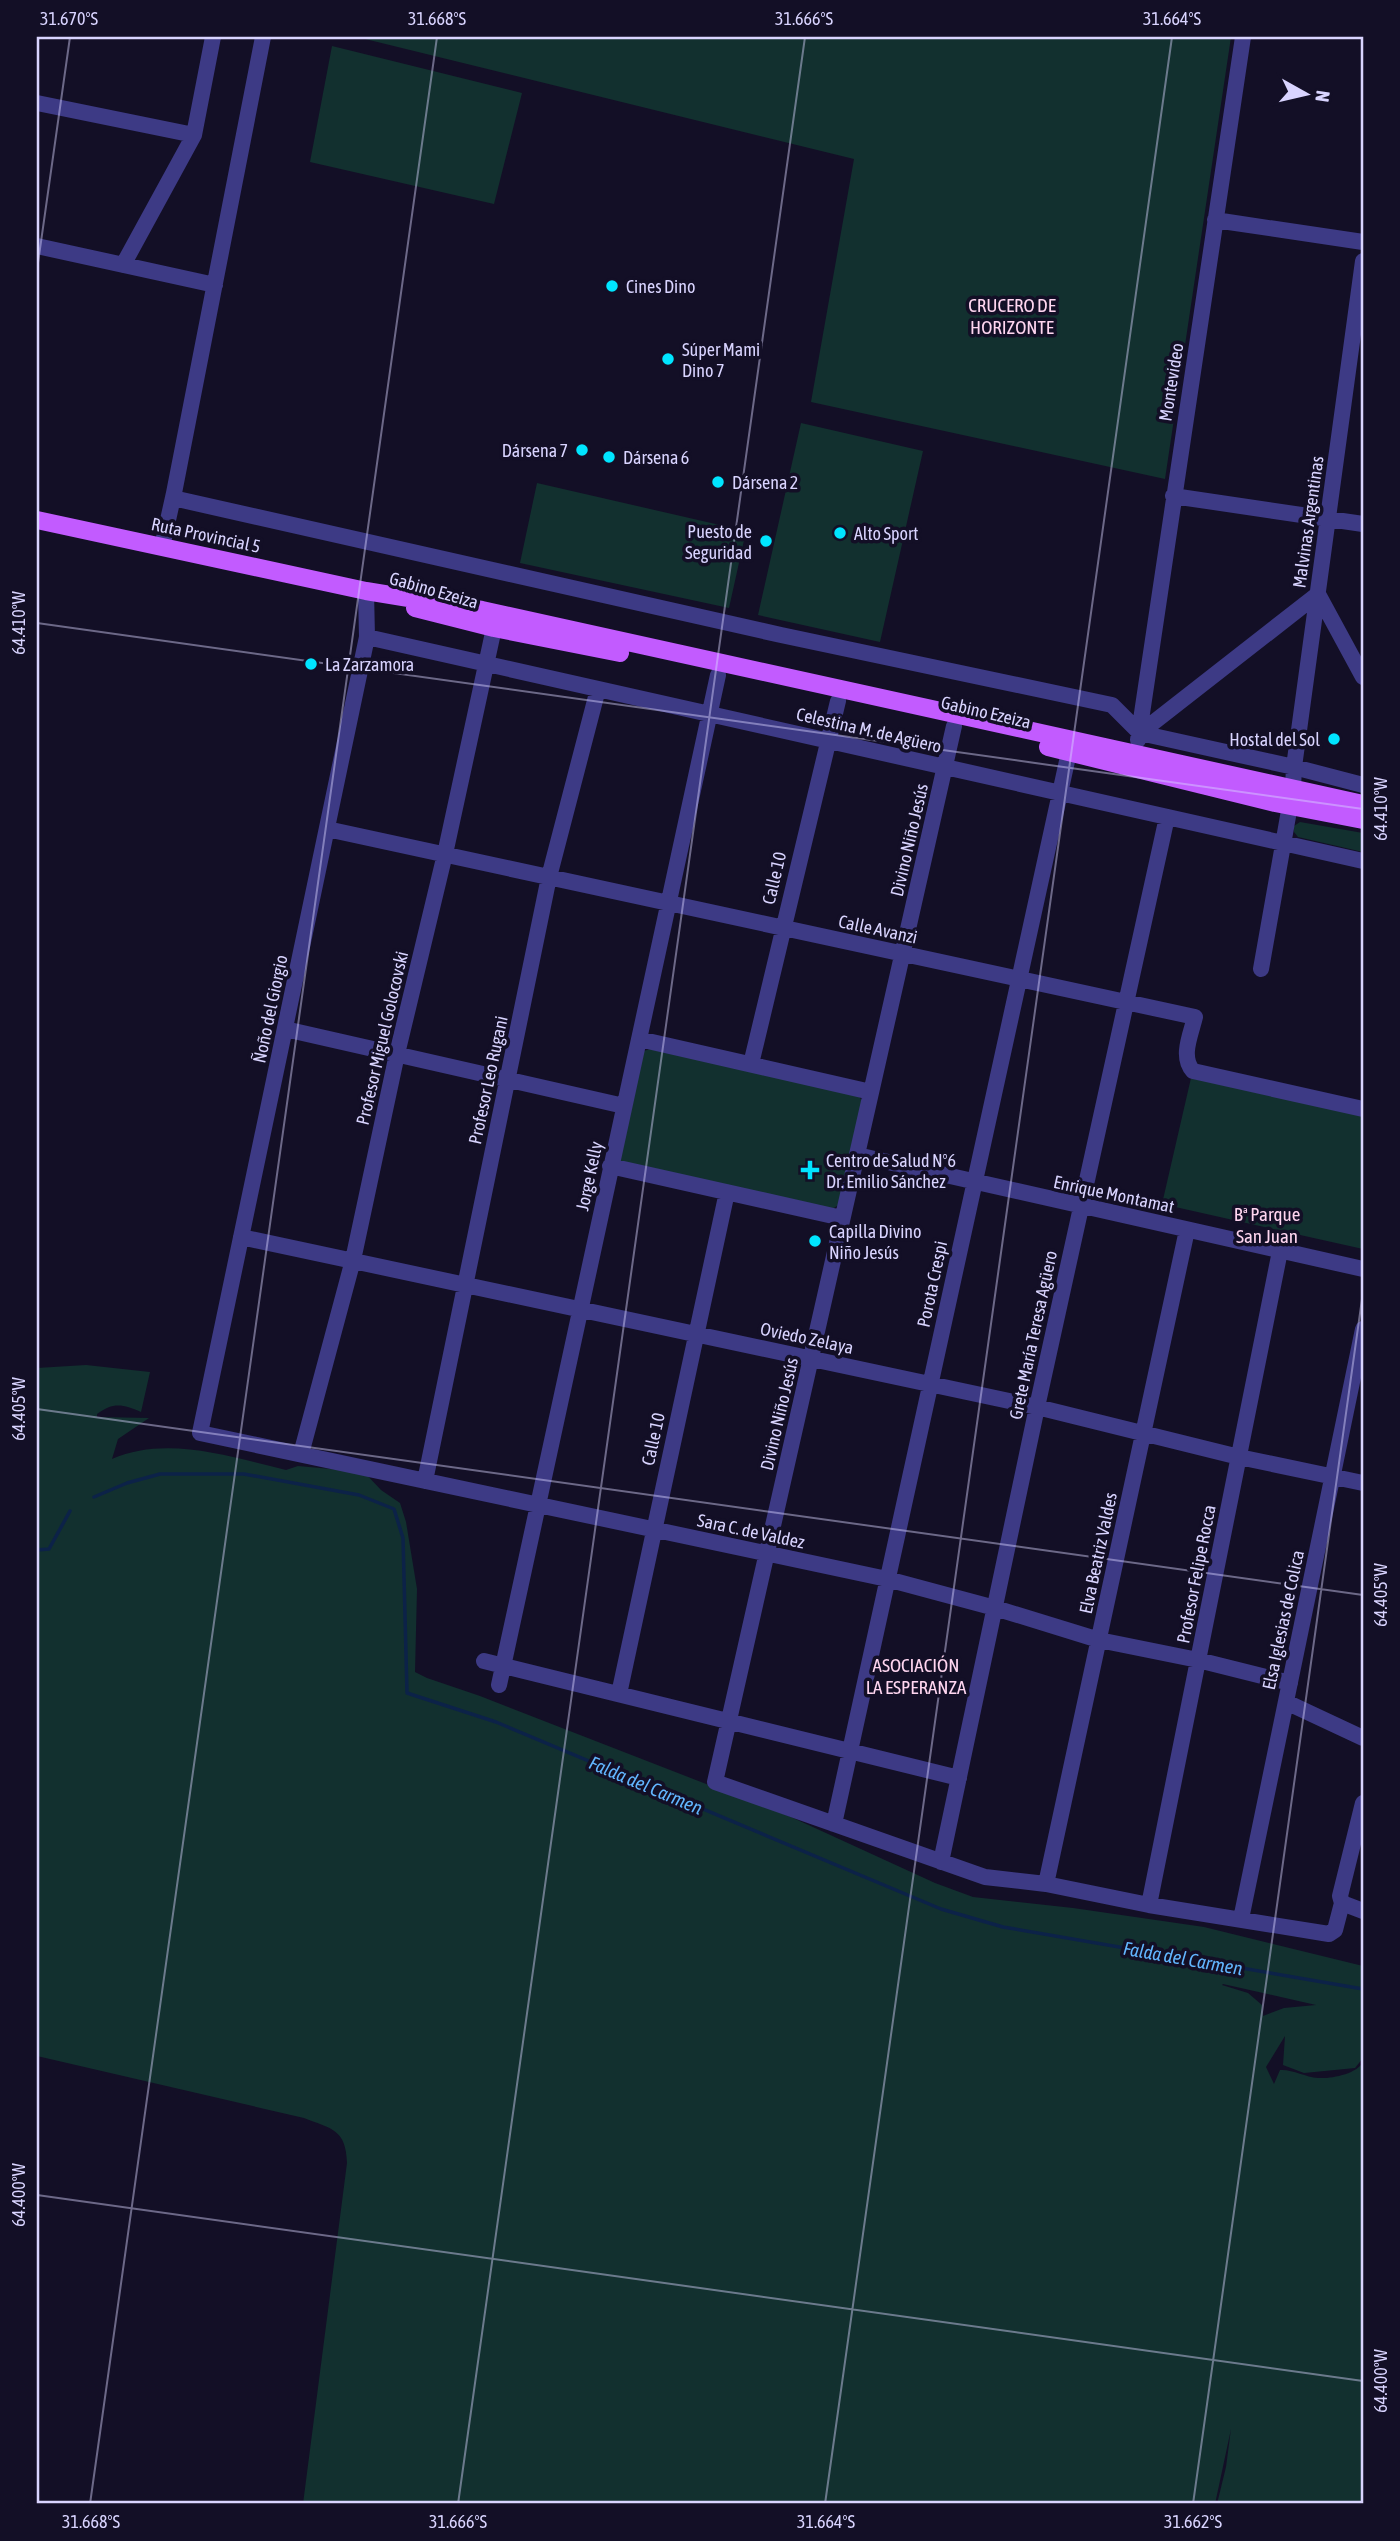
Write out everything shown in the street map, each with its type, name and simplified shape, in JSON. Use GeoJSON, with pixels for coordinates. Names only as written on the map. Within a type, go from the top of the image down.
{"type":"FeatureCollection","features":[{"type":"Feature","properties":{"kind":"main road","name":"Ruta Provincial 5"},"geometry":{"type":"LineString","coordinates":[[37,520],[366,592]]}},
{"type":"Feature","properties":{"kind":"main road","name":"Gabino Ezeiza"},"geometry":{"type":"LineString","coordinates":[[366,592],[406,606],[495,628],[1069,752],[1292,797],[1363,804]]}},
{"type":"Feature","properties":{"kind":"main road","name":"Gabino Ezeiza"},"geometry":{"type":"LineString","coordinates":[[366,592],[482,610],[1135,753],[1363,820]]}},
{"type":"Feature","properties":{"kind":"street"},"geometry":{"type":"LineString","coordinates":[[122,265],[194,135],[214,37]]}},
{"type":"Feature","properties":{"kind":"street"},"geometry":{"type":"LineString","coordinates":[[162,547],[263,37]]}},
{"type":"Feature","properties":{"kind":"street","name":"Montevideo"},"geometry":{"type":"LineString","coordinates":[[1135,753],[1243,37]]}},
{"type":"Feature","properties":{"kind":"street"},"geometry":{"type":"LineString","coordinates":[[37,103],[194,135]]}},
{"type":"Feature","properties":{"kind":"street"},"geometry":{"type":"LineString","coordinates":[[1215,220],[1363,242]]}},
{"type":"Feature","properties":{"kind":"street"},"geometry":{"type":"LineString","coordinates":[[37,246],[215,285]]}},
{"type":"Feature","properties":{"kind":"street","name":"Malvinas Argentinas"},"geometry":{"type":"LineString","coordinates":[[1261,969],[1292,797],[1363,261]]}},
{"type":"Feature","properties":{"kind":"street"},"geometry":{"type":"LineString","coordinates":[[1173,496],[1363,524]]}},
{"type":"Feature","properties":{"kind":"street"},"geometry":{"type":"LineString","coordinates":[[173,498],[781,635],[1112,705],[1140,733],[1363,785]]}},
{"type":"Feature","properties":{"kind":"street","name":"Ñoño del Giorgio"},"geometry":{"type":"LineString","coordinates":[[200,1433],[367,637],[366,592]]}},
{"type":"Feature","properties":{"kind":"street"},"geometry":{"type":"LineString","coordinates":[[1140,733],[1318,594],[1363,677]]}},
{"type":"Feature","properties":{"kind":"street","name":"Profesor Miguel Golocovski"},"geometry":{"type":"LineString","coordinates":[[301,1454],[353,1261],[397,1054],[495,628]]}},
{"type":"Feature","properties":{"kind":"street","name":"Celestina M. de Agüero"},"geometry":{"type":"LineString","coordinates":[[367,637],[1363,861]]}},
{"type":"Feature","properties":{"kind":"street","name":"Jorge Kelly"},"geometry":{"type":"LineString","coordinates":[[499,1685],[718,675]]}},
{"type":"Feature","properties":{"kind":"street","name":"Profesor Leo Rugani"},"geometry":{"type":"LineString","coordinates":[[425,1481],[549,877],[598,689]]}},
{"type":"Feature","properties":{"kind":"street","name":"Calle 10"},"geometry":{"type":"LineString","coordinates":[[751,1064],[838,701]]}},
{"type":"Feature","properties":{"kind":"street","name":"Divino Niño Jesús"},"geometry":{"type":"LineString","coordinates":[[834,1825],[715,1782],[954,726]]}},
{"type":"Feature","properties":{"kind":"street","name":"Porota Crespi"},"geometry":{"type":"LineString","coordinates":[[834,1825],[1069,752]]}},
{"type":"Feature","properties":{"kind":"street","name":"Grete María Teresa Agüero"},"geometry":{"type":"LineString","coordinates":[[942,1862],[1037,1407],[1167,817]]}},
{"type":"Feature","properties":{"kind":"street","name":"Calle Avanzi"},"geometry":{"type":"LineString","coordinates":[[327,829],[1195,1017],[1186,1053],[1187,1065],[1193,1071],[1363,1109]]}},
{"type":"Feature","properties":{"kind":"street"},"geometry":{"type":"LineString","coordinates":[[285,1028],[624,1105]]}},
{"type":"Feature","properties":{"kind":"street"},"geometry":{"type":"LineString","coordinates":[[639,1039],[871,1092]]}},
{"type":"Feature","properties":{"kind":"street","name":"Enrique Montamat"},"geometry":{"type":"LineString","coordinates":[[857,1155],[1363,1269]]}},
{"type":"Feature","properties":{"kind":"street"},"geometry":{"type":"LineString","coordinates":[[610,1166],[842,1219]]}},
{"type":"Feature","properties":{"kind":"street","name":"Calle 10"},"geometry":{"type":"LineString","coordinates":[[619,1694],[727,1192]]}},
{"type":"Feature","properties":{"kind":"street","name":"Elva Beatriz Valdes"},"geometry":{"type":"LineString","coordinates":[[1046,1884],[1187,1230]]}},
{"type":"Feature","properties":{"kind":"street","name":"Oviedo Zelaya"},"geometry":{"type":"LineString","coordinates":[[242,1237],[1037,1407],[1239,1457],[1363,1483]]}},
{"type":"Feature","properties":{"kind":"street","name":"Profesor Felipe Rocca"},"geometry":{"type":"LineString","coordinates":[[1149,1905],[1280,1251]]}},
{"type":"Feature","properties":{"kind":"street","name":"Elsa Iglesias de Colica"},"geometry":{"type":"LineString","coordinates":[[1241,1919],[1363,1329]]}},
{"type":"Feature","properties":{"kind":"street","name":"Sara C. de Valdez"},"geometry":{"type":"LineString","coordinates":[[200,1433],[887,1580],[995,1608],[1098,1640],[1198,1660],[1290,1683]]}},
{"type":"Feature","properties":{"kind":"street"},"geometry":{"type":"LineString","coordinates":[[484,1661],[959,1778]]}},
{"type":"Feature","properties":{"kind":"street"},"geometry":{"type":"LineString","coordinates":[[1286,1702],[1363,1738]]}},
{"type":"Feature","properties":{"kind":"street"},"geometry":{"type":"LineString","coordinates":[[834,1825],[985,1877],[1046,1884],[1149,1905],[1328,1934],[1335,1930],[1342,1903],[1340,1896],[1363,1804]]}},
{"type":"Feature","properties":{"kind":"street"},"geometry":{"type":"LineString","coordinates":[[1342,1903],[1363,1911]]}},
{"type":"Feature","properties":{"kind":"green space"},"geometry":{"type":"Polygon","coordinates":[[[357,37],[1231,37],[1165,479],[811,402],[854,159],[357,37]]]}},
{"type":"Feature","properties":{"kind":"green space"},"geometry":{"type":"Polygon","coordinates":[[[332,46],[522,93],[494,204],[310,162],[332,46]]]}},
{"type":"Feature","properties":{"kind":"green space","name":"Alto Sport"},"geometry":{"type":"Polygon","coordinates":[[[801,423],[923,451],[880,642],[758,615],[801,423]]]}},
{"type":"Feature","properties":{"kind":"green space"},"geometry":{"type":"Polygon","coordinates":[[[537,483],[746,531],[729,608],[520,563],[537,483]]]}},
{"type":"Feature","properties":{"kind":"green space"},"geometry":{"type":"Polygon","coordinates":[[[1300,822],[1363,833],[1363,852],[1298,837],[1294,826],[1300,822]]]}},
{"type":"Feature","properties":{"kind":"green space"},"geometry":{"type":"Polygon","coordinates":[[[650,1049],[858,1095],[863,1102],[839,1205],[832,1209],[623,1163],[619,1159],[644,1051],[650,1049]]]}},
{"type":"Feature","properties":{"kind":"green space"},"geometry":{"type":"Polygon","coordinates":[[[1191,1078],[1363,1116],[1363,1249],[1162,1204],[1191,1078]]]}},
{"type":"Feature","properties":{"kind":"green space"},"geometry":{"type":"Polygon","coordinates":[[[86,1365],[150,1372],[141,1412],[118,1406],[97,1414],[97,1417],[149,1418],[118,1439],[112,1459],[133,1452],[177,1449],[221,1454],[286,1470],[298,1466],[364,1472],[381,1490],[400,1503],[406,1522],[417,1589],[415,1672],[427,1678],[791,1817],[935,1883],[973,1897],[1204,1927],[1363,1966],[1363,2058],[1355,2068],[1304,2073],[1283,2065],[1285,2036],[1266,2067],[1274,2084],[1280,2070],[1330,2078],[1350,2073],[1363,2062],[1363,2504],[1217,2504],[1231,2429],[1215,2504],[303,2504],[347,2163],[344,2143],[330,2128],[304,2118],[37,2056],[37,1368],[86,1365]],[[1223,1984],[1248,1993],[1262,2005],[1263,2016],[1284,2008],[1316,2005],[1223,1984]]]}},
{"type":"Feature","properties":{"kind":"waterway","name":"Falda del Carmen"},"geometry":{"type":"LineString","coordinates":[[94,1497],[127,1483],[160,1474],[244,1474],[359,1495],[394,1509],[403,1538],[407,1693],[496,1722],[941,1909],[1003,1927],[1363,1989]]}},
{"type":"Feature","properties":{"kind":"waterway","name":"Falda del Carmen"},"geometry":{"type":"LineString","coordinates":[[37,1550],[49,1549],[70,1511]]}},
{"type":"Feature","properties":{"kind":"place","name":"Cines Dino"},"geometry":{"type":"Point","coordinates":[612,286]}},
{"type":"Feature","properties":{"kind":"place","name":"Súper Mami Dino 7"},"geometry":{"type":"Point","coordinates":[668,359]}},
{"type":"Feature","properties":{"kind":"place","name":"Dársena 7"},"geometry":{"type":"Point","coordinates":[582,450]}},
{"type":"Feature","properties":{"kind":"place","name":"Dársena 6"},"geometry":{"type":"Point","coordinates":[609,457]}},
{"type":"Feature","properties":{"kind":"place","name":"Dársena 2"},"geometry":{"type":"Point","coordinates":[718,482]}},
{"type":"Feature","properties":{"kind":"place","name":"Alto Sport"},"geometry":{"type":"Point","coordinates":[840,533]}},
{"type":"Feature","properties":{"kind":"place","name":"Puesto de Seguridad"},"geometry":{"type":"Point","coordinates":[766,541]}},
{"type":"Feature","properties":{"kind":"place","name":"La Zarzamora"},"geometry":{"type":"Point","coordinates":[311,664]}},
{"type":"Feature","properties":{"kind":"place","name":"Hostal del Sol"},"geometry":{"type":"Point","coordinates":[1334,739]}},
{"type":"Feature","properties":{"kind":"place","name":"Centro de Salud Nº6 Dr. Emilio Sánchez"},"geometry":{"type":"Point","coordinates":[810,1170]}},
{"type":"Feature","properties":{"kind":"place","name":"Capilla Divino Niño Jesús"},"geometry":{"type":"Point","coordinates":[815,1241]}},
{"type":"Feature","properties":{"kind":"district","name":"CRUCERO DE HORIZONTE"},"geometry":{"type":"Point","coordinates":[1012,316]}},
{"type":"Feature","properties":{"kind":"district","name":"Bª Parque San Juan"},"geometry":{"type":"Point","coordinates":[1267,1225]}},
{"type":"Feature","properties":{"kind":"district","name":"ASOCIACIÓN LA ESPERANZA"},"geometry":{"type":"Point","coordinates":[916,1676]}}]}
